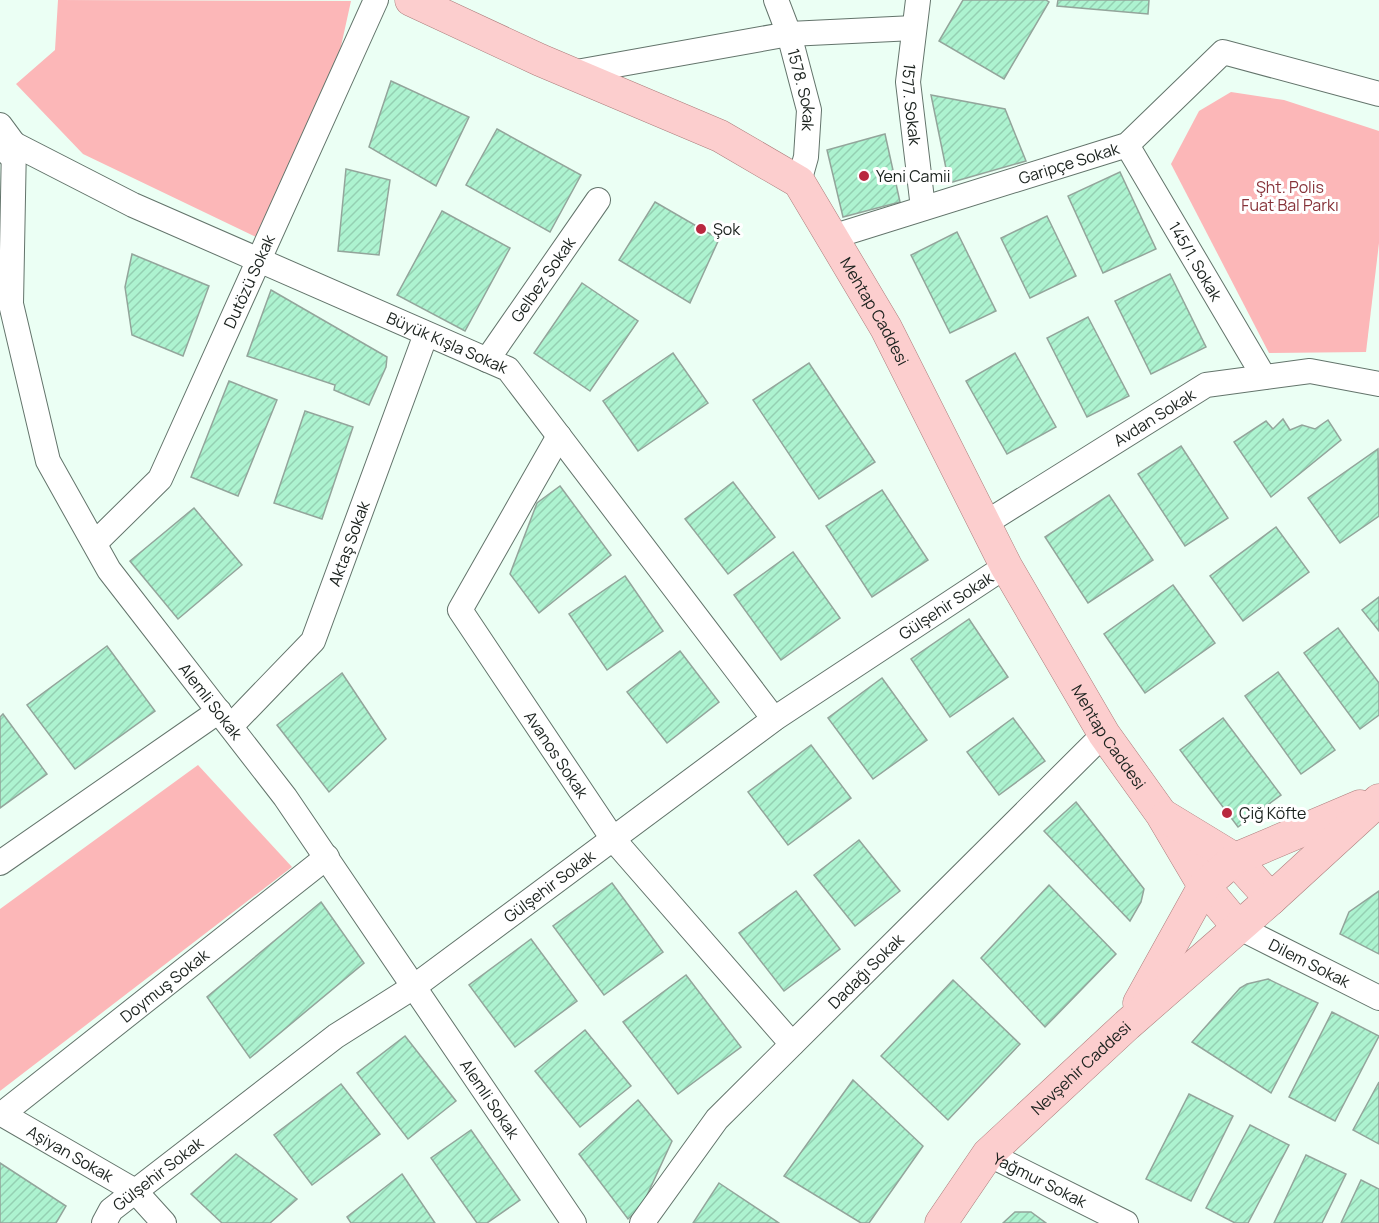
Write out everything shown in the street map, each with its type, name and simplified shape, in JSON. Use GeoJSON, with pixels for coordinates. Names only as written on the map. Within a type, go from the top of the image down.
{"type":"FeatureCollection","features":[{"type":"Feature","properties":{"kind":"main road","name":"Mehtap Caddesi"},"geometry":{"type":"LineString","coordinates":[[411,0],[571,73],[720,136],[799,182],[886,328],[1006,566],[1104,734],[1162,815],[1204,886],[1238,927]]}},
{"type":"Feature","properties":{"kind":"main road"},"geometry":{"type":"LineString","coordinates":[[1162,815],[1235,860],[1271,899],[1379,799]]}},
{"type":"Feature","properties":{"kind":"main road"},"geometry":{"type":"LineString","coordinates":[[1127,1025],[1204,886],[1235,860],[1379,799]]}},
{"type":"Feature","properties":{"kind":"main road","name":"Nevşehir Caddesi"},"geometry":{"type":"LineString","coordinates":[[941,1223],[988,1154],[1127,1025],[1271,899]]}},
{"type":"Feature","properties":{"kind":"street","name":"Dutözü Sokak"},"geometry":{"type":"LineString","coordinates":[[94,543],[160,479],[376,0]]}},
{"type":"Feature","properties":{"kind":"street","name":"1578. Sokak"},"geometry":{"type":"LineString","coordinates":[[776,0],[789,34],[809,110],[806,157],[799,182]]}},
{"type":"Feature","properties":{"kind":"street","name":"1577. Sokak"},"geometry":{"type":"LineString","coordinates":[[918,0],[908,82],[923,208]]}},
{"type":"Feature","properties":{"kind":"street"},"geometry":{"type":"LineString","coordinates":[[571,73],[789,34],[914,28]]}},
{"type":"Feature","properties":{"kind":"street","name":"Garipçe Sokak"},"geometry":{"type":"LineString","coordinates":[[832,237],[1127,145],[1223,52],[1379,94]]}},
{"type":"Feature","properties":{"kind":"street","name":"Büyük Kışla Sokak"},"geometry":{"type":"LineString","coordinates":[[7,135],[133,205],[508,369],[774,719]]}},
{"type":"Feature","properties":{"kind":"street"},"geometry":{"type":"LineString","coordinates":[[0,169],[7,135]]}},
{"type":"Feature","properties":{"kind":"street","name":"Alemli Sokak"},"geometry":{"type":"LineString","coordinates":[[7,135],[11,304],[48,461],[109,570],[285,796],[415,986],[570,1222]]}},
{"type":"Feature","properties":{"kind":"street","name":"145/1. Sokak"},"geometry":{"type":"LineString","coordinates":[[1127,145],[1264,377]]}},
{"type":"Feature","properties":{"kind":"street","name":"Gelbez Sokak"},"geometry":{"type":"LineString","coordinates":[[487,360],[598,200]]}},
{"type":"Feature","properties":{"kind":"street","name":"Aktaş Sokak"},"geometry":{"type":"LineString","coordinates":[[0,863],[225,718],[313,641],[426,334]]}},
{"type":"Feature","properties":{"kind":"street","name":"Avdan Sokak"},"geometry":{"type":"LineString","coordinates":[[984,524],[1206,385],[1310,371],[1379,384]]}},
{"type":"Feature","properties":{"kind":"street","name":"Avanos Sokak"},"geometry":{"type":"LineString","coordinates":[[558,436],[460,610],[614,839],[792,1044]]}},
{"type":"Feature","properties":{"kind":"street","name":"Gülşehir Sokak"},"geometry":{"type":"LineString","coordinates":[[104,1223],[111,1210],[336,1036],[415,986],[774,719],[1006,566]]}},
{"type":"Feature","properties":{"kind":"street","name":"Dadağı Sokak"},"geometry":{"type":"LineString","coordinates":[[642,1223],[717,1119],[1104,734]]}},
{"type":"Feature","properties":{"kind":"street","name":"Doymuş Sokak"},"geometry":{"type":"LineString","coordinates":[[1,1114],[327,857]]}},
{"type":"Feature","properties":{"kind":"street","name":"Dilem Sokak"},"geometry":{"type":"LineString","coordinates":[[1238,927],[1379,998]]}},
{"type":"Feature","properties":{"kind":"street","name":"Aşiyan Sokak"},"geometry":{"type":"LineString","coordinates":[[1,1114],[135,1191],[164,1223]]}},
{"type":"Feature","properties":{"kind":"street","name":"Yağmur Sokak"},"geometry":{"type":"LineString","coordinates":[[988,1154],[1126,1223]]}},
{"type":"Feature","properties":{"kind":"green space"},"geometry":{"type":"Polygon","coordinates":[[[58,0],[351,1],[330,96],[258,238],[83,154],[16,84],[55,50],[58,0]]]}},
{"type":"Feature","properties":{"kind":"green space","name":"Şht. Polis Fuat Bal Parkı"},"geometry":{"type":"Polygon","coordinates":[[[1231,92],[1284,100],[1379,131],[1379,243],[1366,352],[1269,353],[1171,164],[1199,111],[1231,92]]]}},
{"type":"Feature","properties":{"kind":"green space"},"geometry":{"type":"Polygon","coordinates":[[[198,765],[292,867],[0,1091],[0,909],[198,765]]]}},
{"type":"Feature","properties":{"kind":"building"},"geometry":{"type":"Polygon","coordinates":[[[963,0],[1046,0],[1049,2],[1004,79],[939,41],[963,0]]]}},
{"type":"Feature","properties":{"kind":"building"},"geometry":{"type":"Polygon","coordinates":[[[1058,0],[1149,0],[1148,14],[1057,6],[1058,0]]]}},
{"type":"Feature","properties":{"kind":"building"},"geometry":{"type":"Polygon","coordinates":[[[391,81],[469,117],[436,186],[369,147],[391,81]]]}},
{"type":"Feature","properties":{"kind":"building"},"geometry":{"type":"Polygon","coordinates":[[[931,95],[1005,109],[1026,161],[949,183],[931,95]]]}},
{"type":"Feature","properties":{"kind":"building"},"geometry":{"type":"Polygon","coordinates":[[[497,129],[581,175],[550,232],[466,185],[497,129]]]}},
{"type":"Feature","properties":{"kind":"building","name":"Yeni Camii"},"geometry":{"type":"Polygon","coordinates":[[[885,134],[900,202],[843,217],[827,150],[885,134]]]}},
{"type":"Feature","properties":{"kind":"building"},"geometry":{"type":"Polygon","coordinates":[[[346,169],[390,180],[379,255],[338,251],[346,169]]]}},
{"type":"Feature","properties":{"kind":"building"},"geometry":{"type":"Polygon","coordinates":[[[1120,172],[1156,249],[1103,273],[1068,196],[1120,172]]]}},
{"type":"Feature","properties":{"kind":"building"},"geometry":{"type":"Polygon","coordinates":[[[655,202],[719,239],[690,303],[619,260],[655,202]]]}},
{"type":"Feature","properties":{"kind":"building"},"geometry":{"type":"Polygon","coordinates":[[[442,211],[510,248],[465,331],[397,295],[442,211]]]}},
{"type":"Feature","properties":{"kind":"building"},"geometry":{"type":"Polygon","coordinates":[[[1047,216],[1076,276],[1030,298],[1001,238],[1047,216]]]}},
{"type":"Feature","properties":{"kind":"building"},"geometry":{"type":"Polygon","coordinates":[[[957,232],[996,311],[950,333],[911,255],[957,232]]]}},
{"type":"Feature","properties":{"kind":"building"},"geometry":{"type":"Polygon","coordinates":[[[132,254],[209,286],[183,356],[132,335],[125,287],[132,254]]]}},
{"type":"Feature","properties":{"kind":"building"},"geometry":{"type":"Polygon","coordinates":[[[1170,274],[1206,347],[1151,374],[1115,301],[1170,274]]]}},
{"type":"Feature","properties":{"kind":"building"},"geometry":{"type":"Polygon","coordinates":[[[582,283],[638,321],[590,391],[534,353],[582,283]]]}},
{"type":"Feature","properties":{"kind":"building"},"geometry":{"type":"Polygon","coordinates":[[[271,290],[387,357],[386,367],[369,405],[334,390],[335,385],[247,356],[271,290]]]}},
{"type":"Feature","properties":{"kind":"building"},"geometry":{"type":"Polygon","coordinates":[[[1088,317],[1129,396],[1087,417],[1047,338],[1088,317]]]}},
{"type":"Feature","properties":{"kind":"building"},"geometry":{"type":"Polygon","coordinates":[[[673,353],[708,403],[638,451],[603,401],[673,353]]]}},
{"type":"Feature","properties":{"kind":"building"},"geometry":{"type":"Polygon","coordinates":[[[1015,353],[1056,427],[1007,454],[966,381],[1015,353]]]}},
{"type":"Feature","properties":{"kind":"building"},"geometry":{"type":"Polygon","coordinates":[[[809,363],[875,462],[819,499],[753,400],[809,363]]]}},
{"type":"Feature","properties":{"kind":"building"},"geometry":{"type":"Polygon","coordinates":[[[229,381],[277,400],[238,496],[191,477],[229,381]]]}},
{"type":"Feature","properties":{"kind":"building"},"geometry":{"type":"Polygon","coordinates":[[[305,411],[353,427],[322,519],[274,503],[305,411]]]}},
{"type":"Feature","properties":{"kind":"building"},"geometry":{"type":"Polygon","coordinates":[[[1283,419],[1290,430],[1302,425],[1315,429],[1328,420],[1341,440],[1271,497],[1234,442],[1266,421],[1273,429],[1283,419]]]}},
{"type":"Feature","properties":{"kind":"building"},"geometry":{"type":"Polygon","coordinates":[[[1181,446],[1228,518],[1185,546],[1138,474],[1181,446]]]}},
{"type":"Feature","properties":{"kind":"building"},"geometry":{"type":"Polygon","coordinates":[[[1378,449],[1379,516],[1340,543],[1308,498],[1378,449]]]}},
{"type":"Feature","properties":{"kind":"building"},"geometry":{"type":"Polygon","coordinates":[[[733,482],[775,537],[728,574],[685,519],[733,482]]]}},
{"type":"Feature","properties":{"kind":"building"},"geometry":{"type":"Polygon","coordinates":[[[560,486],[611,555],[539,613],[510,574],[537,503],[560,486]]]}},
{"type":"Feature","properties":{"kind":"building"},"geometry":{"type":"Polygon","coordinates":[[[882,490],[928,560],[872,597],[826,526],[882,490]]]}},
{"type":"Feature","properties":{"kind":"building"},"geometry":{"type":"Polygon","coordinates":[[[1109,495],[1153,560],[1088,603],[1045,537],[1109,495]]]}},
{"type":"Feature","properties":{"kind":"building"},"geometry":{"type":"Polygon","coordinates":[[[194,508],[242,565],[178,619],[130,561],[194,508]]]}},
{"type":"Feature","properties":{"kind":"building"},"geometry":{"type":"Polygon","coordinates":[[[1276,527],[1309,572],[1243,621],[1210,576],[1276,527]]]}},
{"type":"Feature","properties":{"kind":"building"},"geometry":{"type":"Polygon","coordinates":[[[793,552],[840,618],[781,660],[734,595],[793,552]]]}},
{"type":"Feature","properties":{"kind":"building"},"geometry":{"type":"Polygon","coordinates":[[[625,576],[663,631],[607,670],[569,614],[625,576]]]}},
{"type":"Feature","properties":{"kind":"building"},"geometry":{"type":"Polygon","coordinates":[[[1173,585],[1215,643],[1145,693],[1104,634],[1173,585]]]}},
{"type":"Feature","properties":{"kind":"building"},"geometry":{"type":"Polygon","coordinates":[[[1379,597],[1379,631],[1362,610],[1379,597]]]}},
{"type":"Feature","properties":{"kind":"building"},"geometry":{"type":"Polygon","coordinates":[[[969,619],[1008,677],[950,717],[911,659],[969,619]]]}},
{"type":"Feature","properties":{"kind":"building"},"geometry":{"type":"Polygon","coordinates":[[[1338,628],[1379,683],[1379,715],[1360,729],[1304,653],[1338,628]]]}},
{"type":"Feature","properties":{"kind":"building"},"geometry":{"type":"Polygon","coordinates":[[[107,646],[155,711],[75,769],[27,705],[107,646]]]}},
{"type":"Feature","properties":{"kind":"building"},"geometry":{"type":"Polygon","coordinates":[[[680,651],[719,702],[667,743],[627,692],[680,651]]]}},
{"type":"Feature","properties":{"kind":"building"},"geometry":{"type":"Polygon","coordinates":[[[1278,672],[1335,750],[1301,774],[1245,696],[1278,672]]]}},
{"type":"Feature","properties":{"kind":"building"},"geometry":{"type":"Polygon","coordinates":[[[342,673],[386,739],[329,792],[277,725],[342,673]]]}},
{"type":"Feature","properties":{"kind":"building"},"geometry":{"type":"Polygon","coordinates":[[[882,678],[927,740],[873,779],[828,718],[882,678]]]}},
{"type":"Feature","properties":{"kind":"building"},"geometry":{"type":"Polygon","coordinates":[[[3,714],[47,774],[0,808],[0,717],[3,714]]]}},
{"type":"Feature","properties":{"kind":"building"},"geometry":{"type":"Polygon","coordinates":[[[1013,718],[1045,761],[999,795],[967,752],[1013,718]]]}},
{"type":"Feature","properties":{"kind":"building"},"geometry":{"type":"Polygon","coordinates":[[[1223,718],[1281,795],[1238,827],[1180,750],[1223,718]]]}},
{"type":"Feature","properties":{"kind":"building"},"geometry":{"type":"Polygon","coordinates":[[[811,745],[851,798],[788,845],[748,792],[811,745]]]}},
{"type":"Feature","properties":{"kind":"building"},"geometry":{"type":"Polygon","coordinates":[[[1076,802],[1144,889],[1141,902],[1130,921],[1044,831],[1076,802]]]}},
{"type":"Feature","properties":{"kind":"building"},"geometry":{"type":"Polygon","coordinates":[[[859,840],[900,891],[855,926],[814,875],[859,840]]]}},
{"type":"Feature","properties":{"kind":"building"},"geometry":{"type":"Polygon","coordinates":[[[612,883],[663,952],[604,995],[553,926],[612,883]]]}},
{"type":"Feature","properties":{"kind":"building"},"geometry":{"type":"Polygon","coordinates":[[[1049,885],[1116,954],[1045,1027],[981,958],[1049,885]]]}},
{"type":"Feature","properties":{"kind":"building"},"geometry":{"type":"Polygon","coordinates":[[[796,891],[840,949],[784,991],[739,933],[796,891]]]}},
{"type":"Feature","properties":{"kind":"building"},"geometry":{"type":"Polygon","coordinates":[[[1379,891],[1379,954],[1340,934],[1349,912],[1379,891]]]}},
{"type":"Feature","properties":{"kind":"building"},"geometry":{"type":"Polygon","coordinates":[[[321,902],[364,963],[250,1058],[207,997],[321,902]]]}},
{"type":"Feature","properties":{"kind":"building"},"geometry":{"type":"Polygon","coordinates":[[[531,939],[577,1001],[515,1047],[469,985],[531,939]]]}},
{"type":"Feature","properties":{"kind":"building"},"geometry":{"type":"Polygon","coordinates":[[[686,975],[741,1047],[678,1094],[623,1022],[686,975]]]}},
{"type":"Feature","properties":{"kind":"building"},"geometry":{"type":"Polygon","coordinates":[[[1268,979],[1318,1003],[1271,1093],[1192,1042],[1240,988],[1268,979]]]}},
{"type":"Feature","properties":{"kind":"building"},"geometry":{"type":"Polygon","coordinates":[[[953,980],[1020,1044],[948,1120],[881,1056],[953,980]]]}},
{"type":"Feature","properties":{"kind":"building"},"geometry":{"type":"Polygon","coordinates":[[[1332,1012],[1379,1036],[1335,1121],[1289,1097],[1332,1012]]]}},
{"type":"Feature","properties":{"kind":"building"},"geometry":{"type":"Polygon","coordinates":[[[585,1030],[631,1086],[580,1127],[535,1071],[585,1030]]]}},
{"type":"Feature","properties":{"kind":"building"},"geometry":{"type":"Polygon","coordinates":[[[405,1036],[456,1101],[408,1139],[357,1073],[405,1036]]]}},
{"type":"Feature","properties":{"kind":"building"},"geometry":{"type":"Polygon","coordinates":[[[853,1080],[923,1146],[869,1223],[861,1223],[784,1176],[853,1080]]]}},
{"type":"Feature","properties":{"kind":"building"},"geometry":{"type":"Polygon","coordinates":[[[1379,1082],[1379,1144],[1353,1130],[1379,1082]]]}},
{"type":"Feature","properties":{"kind":"building"},"geometry":{"type":"Polygon","coordinates":[[[341,1084],[380,1134],[312,1185],[274,1135],[341,1084]]]}},
{"type":"Feature","properties":{"kind":"building"},"geometry":{"type":"Polygon","coordinates":[[[1189,1094],[1233,1116],[1191,1201],[1146,1179],[1189,1094]]]}},
{"type":"Feature","properties":{"kind":"building"},"geometry":{"type":"Polygon","coordinates":[[[638,1100],[672,1141],[642,1206],[628,1219],[579,1154],[638,1100]]]}},
{"type":"Feature","properties":{"kind":"building"},"geometry":{"type":"Polygon","coordinates":[[[1250,1125],[1289,1145],[1248,1223],[1235,1223],[1206,1208],[1250,1125]]]}},
{"type":"Feature","properties":{"kind":"building"},"geometry":{"type":"Polygon","coordinates":[[[471,1130],[520,1200],[487,1223],[477,1223],[431,1158],[471,1130]]]}},
{"type":"Feature","properties":{"kind":"building"},"geometry":{"type":"Polygon","coordinates":[[[236,1154],[297,1199],[270,1223],[222,1223],[191,1194],[236,1154]]]}},
{"type":"Feature","properties":{"kind":"building"},"geometry":{"type":"Polygon","coordinates":[[[1306,1155],[1346,1174],[1322,1223],[1274,1223],[1306,1155]]]}},
{"type":"Feature","properties":{"kind":"building"},"geometry":{"type":"Polygon","coordinates":[[[0,1163],[66,1206],[56,1223],[0,1223],[0,1163]]]}},
{"type":"Feature","properties":{"kind":"building"},"geometry":{"type":"Polygon","coordinates":[[[402,1174],[435,1223],[351,1223],[347,1217],[402,1174]]]}},
{"type":"Feature","properties":{"kind":"building"},"geometry":{"type":"Polygon","coordinates":[[[1361,1180],[1379,1189],[1379,1223],[1341,1223],[1361,1180]]]}},
{"type":"Feature","properties":{"kind":"building"},"geometry":{"type":"Polygon","coordinates":[[[719,1183],[779,1223],[693,1223],[719,1183]]]}},
{"type":"Feature","properties":{"kind":"building"},"geometry":{"type":"Polygon","coordinates":[[[1015,1212],[1031,1212],[1046,1223],[1003,1223],[1015,1212]]]}},
{"type":"Feature","properties":{"kind":"place","name":"Yeni Camii"},"geometry":{"type":"Point","coordinates":[864,176]}},
{"type":"Feature","properties":{"kind":"place","name":"Şok"},"geometry":{"type":"Point","coordinates":[701,229]}},
{"type":"Feature","properties":{"kind":"place","name":"Çiğ Köfte"},"geometry":{"type":"Point","coordinates":[1227,813]}}]}
